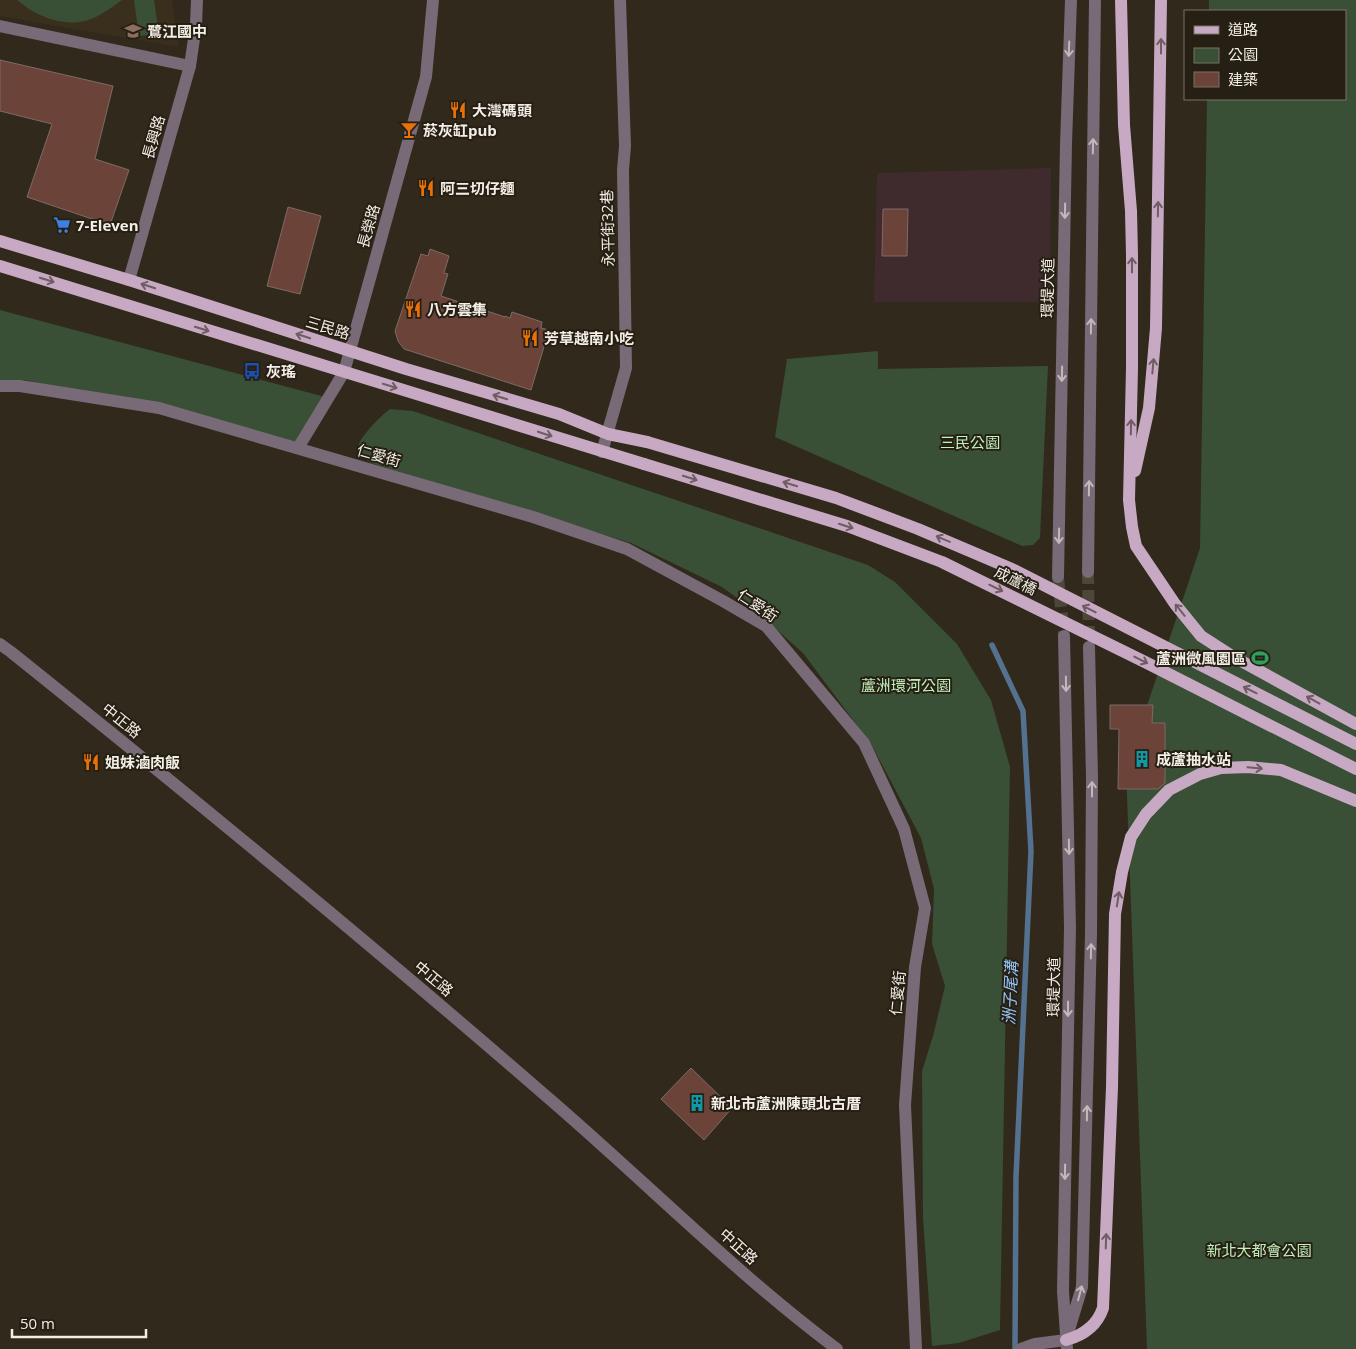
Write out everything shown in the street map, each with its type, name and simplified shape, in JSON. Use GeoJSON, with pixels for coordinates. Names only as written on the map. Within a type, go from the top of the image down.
{"type":"FeatureCollection","features":[{"type":"Feature","properties":{"kind":"main road"},"geometry":{"type":"LineString","coordinates":[[1121,0],[1124,125],[1131,211],[1132,255],[1129,500],[1136,546],[1175,604],[1201,636],[1232,656],[1356,724]]}},
{"type":"Feature","properties":{"kind":"main road"},"geometry":{"type":"LineString","coordinates":[[1129,500],[1149,408],[1156,328],[1161,0]]}},
{"type":"Feature","properties":{"kind":"main road","name":"三民路"},"geometry":{"type":"LineString","coordinates":[[0,241],[129,280],[349,351],[558,414],[608,434],[647,442]]}},
{"type":"Feature","properties":{"kind":"main road"},"geometry":{"type":"LineString","coordinates":[[0,266],[602,452]]}},
{"type":"Feature","properties":{"kind":"main road","name":"成蘆橋"},"geometry":{"type":"LineString","coordinates":[[647,442],[836,498],[918,529],[1012,569],[1356,744]]}},
{"type":"Feature","properties":{"kind":"main road","name":"成蘆橋"},"geometry":{"type":"LineString","coordinates":[[602,452],[847,526],[942,562],[1356,769]]}},
{"type":"Feature","properties":{"kind":"main road"},"geometry":{"type":"LineString","coordinates":[[1068,1346],[1097,1322],[1103,1308],[1112,1087],[1115,914],[1122,872],[1131,837],[1146,814],[1169,790],[1200,774],[1221,768],[1248,767],[1281,770],[1356,801]]}},
{"type":"Feature","properties":{"kind":"street","name":"長興路"},"geometry":{"type":"LineString","coordinates":[[129,280],[190,66],[196,26],[197,0]]}},
{"type":"Feature","properties":{"kind":"street","name":"長榮路"},"geometry":{"type":"LineString","coordinates":[[298,448],[344,372],[426,77],[433,0]]}},
{"type":"Feature","properties":{"kind":"street","name":"永平街32巷"},"geometry":{"type":"LineString","coordinates":[[602,452],[626,368],[623,170],[625,146],[620,0]]}},
{"type":"Feature","properties":{"kind":"street","name":"環堤大道"},"geometry":{"type":"LineString","coordinates":[[1058,577],[1066,154],[1071,0]]}},
{"type":"Feature","properties":{"kind":"street"},"geometry":{"type":"LineString","coordinates":[[1088,572],[1095,0]]}},
{"type":"Feature","properties":{"kind":"street"},"geometry":{"type":"LineString","coordinates":[[0,26],[190,66]]}},
{"type":"Feature","properties":{"kind":"street","name":"仁愛街"},"geometry":{"type":"LineString","coordinates":[[0,386],[20,386],[159,408],[533,517],[627,549],[766,626],[864,743],[904,829],[925,908],[915,967],[905,1105],[916,1349]]}},
{"type":"Feature","properties":{"kind":"street","name":"環堤大道"},"geometry":{"type":"LineString","coordinates":[[1064,636],[1070,928],[1063,1291],[1068,1346]]}},
{"type":"Feature","properties":{"kind":"street","name":"中正路"},"geometry":{"type":"LineString","coordinates":[[0,644],[19,657],[159,771],[387,960],[585,1129],[796,1318],[837,1349]]}},
{"type":"Feature","properties":{"kind":"street"},"geometry":{"type":"LineString","coordinates":[[1022,1349],[1035,1344],[1068,1346],[1082,1288],[1091,934],[1092,777],[1089,647]]}},
{"type":"Feature","properties":{"kind":"shaded area","name":"鷺江國中"},"geometry":{"type":"Polygon","coordinates":[[[0,0],[172,0],[179,47],[0,16],[0,0]]]}},
{"type":"Feature","properties":{"kind":"shaded area"},"geometry":{"type":"Polygon","coordinates":[[[1051,168],[1050,302],[874,302],[877,173],[1051,168]]]}},
{"type":"Feature","properties":{"kind":"green space"},"geometry":{"type":"Polygon","coordinates":[[[17,0],[122,0],[96,17],[86,21],[65,22],[44,17],[17,0]]]}},
{"type":"Feature","properties":{"kind":"green space"},"geometry":{"type":"Polygon","coordinates":[[[134,0],[154,0],[159,34],[139,36],[134,0]]]}},
{"type":"Feature","properties":{"kind":"green space","name":"蘆洲微風園區"},"geometry":{"type":"Polygon","coordinates":[[[1209,0],[1356,0],[1356,1349],[1147,1349],[1126,768],[1200,548],[1207,100],[1346,100],[1346,10],[1209,10],[1209,0]]]}},
{"type":"Feature","properties":{"kind":"green space"},"geometry":{"type":"Polygon","coordinates":[[[0,310],[329,398],[298,448],[141,405],[25,380],[0,380],[0,310]]]}},
{"type":"Feature","properties":{"kind":"green space","name":"三民公園"},"geometry":{"type":"Polygon","coordinates":[[[878,351],[878,369],[1048,366],[1040,538],[1033,545],[1022,546],[775,437],[787,359],[878,351]]]}},
{"type":"Feature","properties":{"kind":"green space","name":"蘆洲環河公園"},"geometry":{"type":"Polygon","coordinates":[[[390,409],[413,411],[868,565],[895,582],[957,644],[991,700],[1010,767],[1000,1330],[959,1343],[932,1346],[923,1218],[922,1071],[945,986],[932,944],[934,889],[921,838],[871,744],[803,653],[760,615],[722,587],[631,543],[371,463],[365,459],[359,451],[360,443],[372,425],[390,409]]]}},
{"type":"Feature","properties":{"kind":"building"},"geometry":{"type":"Polygon","coordinates":[[[0,60],[113,86],[95,159],[129,170],[110,225],[27,197],[52,124],[0,111],[0,60]]]}},
{"type":"Feature","properties":{"kind":"building"},"geometry":{"type":"Polygon","coordinates":[[[288,207],[321,216],[300,294],[267,286],[288,207]]]}},
{"type":"Feature","properties":{"kind":"building"},"geometry":{"type":"Polygon","coordinates":[[[883,209],[908,209],[907,256],[882,256],[883,209]]]}},
{"type":"Feature","properties":{"kind":"building"},"geometry":{"type":"Polygon","coordinates":[[[430,249],[449,256],[444,273],[448,274],[441,296],[505,317],[510,318],[512,312],[542,322],[541,328],[549,330],[531,390],[404,349],[398,341],[395,331],[421,254],[428,256],[430,249]]]}},
{"type":"Feature","properties":{"kind":"building","name":"成蘆抽水站"},"geometry":{"type":"Polygon","coordinates":[[[1110,705],[1153,705],[1152,723],[1165,723],[1165,783],[1158,789],[1118,789],[1119,729],[1110,729],[1110,705]]]}},
{"type":"Feature","properties":{"kind":"building","name":"新北市蘆洲陳頭北古厝"},"geometry":{"type":"Polygon","coordinates":[[[691,1068],[732,1108],[704,1140],[661,1099],[691,1068]]]}},
{"type":"Feature","properties":{"kind":"waterway","name":"洲子尾溝"},"geometry":{"type":"LineString","coordinates":[[992,645],[1023,711],[1031,851],[1016,1177],[1015,1349]]}},
{"type":"Feature","properties":{"kind":"tunnel"},"geometry":{"type":"LineString","coordinates":[[1088,572],[1089,645]]}},
{"type":"Feature","properties":{"kind":"tunnel"},"geometry":{"type":"LineString","coordinates":[[1058,577],[1064,636]]}},
{"type":"Feature","properties":{"kind":"place","name":"鷺江國中"},"geometry":{"type":"Point","coordinates":[133,31]}},
{"type":"Feature","properties":{"kind":"place","name":"大灣碼頭"},"geometry":{"type":"Point","coordinates":[458,110]}},
{"type":"Feature","properties":{"kind":"place","name":"菸灰缸pub"},"geometry":{"type":"Point","coordinates":[409,130]}},
{"type":"Feature","properties":{"kind":"place","name":"阿三切仔麵"},"geometry":{"type":"Point","coordinates":[426,188]}},
{"type":"Feature","properties":{"kind":"place","name":"7-Eleven"},"geometry":{"type":"Point","coordinates":[62,225]}},
{"type":"Feature","properties":{"kind":"place","name":"八方雲集"},"geometry":{"type":"Point","coordinates":[413,309]}},
{"type":"Feature","properties":{"kind":"place","name":"芳草越南小吃"},"geometry":{"type":"Point","coordinates":[530,338]}},
{"type":"Feature","properties":{"kind":"place","name":"灰瑤"},"geometry":{"type":"Point","coordinates":[252,371]}},
{"type":"Feature","properties":{"kind":"place","name":"蘆洲微風園區"},"geometry":{"type":"Point","coordinates":[1260,658]}},
{"type":"Feature","properties":{"kind":"place","name":"成蘆抽水站"},"geometry":{"type":"Point","coordinates":[1142,759]}},
{"type":"Feature","properties":{"kind":"place","name":"姐妹滷肉飯"},"geometry":{"type":"Point","coordinates":[91,762]}},
{"type":"Feature","properties":{"kind":"place","name":"新北市蘆洲陳頭北古厝"},"geometry":{"type":"Point","coordinates":[697,1103]}},
{"type":"Feature","properties":{"kind":"park label","name":"新北大都會公園"},"geometry":{"type":"Point","coordinates":[1259,1250]}}]}
